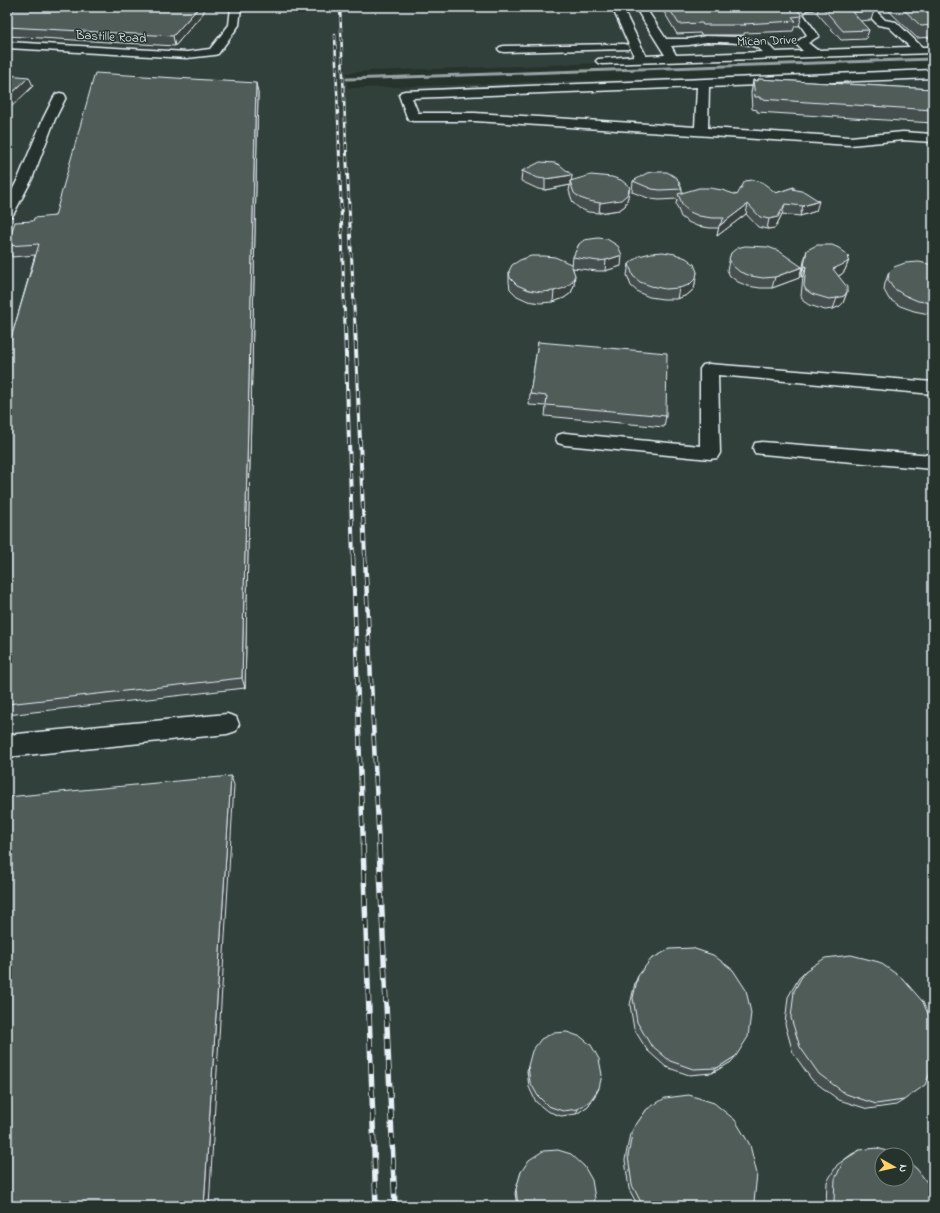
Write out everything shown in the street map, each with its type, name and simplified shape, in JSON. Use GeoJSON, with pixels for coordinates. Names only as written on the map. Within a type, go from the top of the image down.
{"type":"FeatureCollection","features":[{"type":"Feature","properties":{"kind":"street","name":"Bastille Road"},"geometry":{"type":"LineString","coordinates":[[7,45],[187,55],[214,52],[234,25],[236,7]]}},
{"type":"Feature","properties":{"kind":"street"},"geometry":{"type":"LineString","coordinates":[[617,7],[642,60]]}},
{"type":"Feature","properties":{"kind":"street"},"geometry":{"type":"LineString","coordinates":[[640,7],[673,59]]}},
{"type":"Feature","properties":{"kind":"street"},"geometry":{"type":"LineString","coordinates":[[792,55],[783,44],[801,43],[813,36],[798,14],[803,7],[810,7]]}},
{"type":"Feature","properties":{"kind":"street"},"geometry":{"type":"LineString","coordinates":[[866,7],[884,23]]}},
{"type":"Feature","properties":{"kind":"street"},"geometry":{"type":"LineString","coordinates":[[869,25],[884,23],[892,24],[919,50]]}},
{"type":"Feature","properties":{"kind":"street"},"geometry":{"type":"LineString","coordinates":[[663,43],[689,42],[706,39],[742,40],[763,45],[772,55]]}},
{"type":"Feature","properties":{"kind":"street"},"geometry":{"type":"LineString","coordinates":[[909,41],[933,40]]}},
{"type":"Feature","properties":{"kind":"street"},"geometry":{"type":"LineString","coordinates":[[880,41],[891,51]]}},
{"type":"Feature","properties":{"kind":"street"},"geometry":{"type":"LineString","coordinates":[[801,43],[814,54]]}},
{"type":"Feature","properties":{"kind":"street"},"geometry":{"type":"LineString","coordinates":[[504,49],[636,46]]}},
{"type":"Feature","properties":{"kind":"street","name":"Mican Drive"},"geometry":{"type":"LineString","coordinates":[[602,61],[933,50]]}},
{"type":"Feature","properties":{"kind":"street"},"geometry":{"type":"LineString","coordinates":[[933,74],[406,95],[413,117],[475,118],[850,141],[903,136],[933,138]]}},
{"type":"Feature","properties":{"kind":"street"},"geometry":{"type":"LineString","coordinates":[[701,132],[703,83]]}},
{"type":"Feature","properties":{"kind":"street"},"geometry":{"type":"LineString","coordinates":[[7,213],[26,179],[49,119],[60,97]]}},
{"type":"Feature","properties":{"kind":"street"},"geometry":{"type":"LineString","coordinates":[[565,439],[710,453],[709,369],[933,388]]}},
{"type":"Feature","properties":{"kind":"street"},"geometry":{"type":"LineString","coordinates":[[762,448],[933,462]]}},
{"type":"Feature","properties":{"kind":"street"},"geometry":{"type":"LineString","coordinates":[[7,746],[227,724]]}},
{"type":"Feature","properties":{"kind":"shaded area"},"geometry":{"type":"Polygon","coordinates":[[[7,7],[933,7],[933,52],[346,73],[348,88],[362,88],[933,69],[933,1206],[7,1206],[7,7]]]}},
{"type":"Feature","properties":{"kind":"building"},"geometry":{"type":"Polygon","coordinates":[[[17,7],[199,7],[173,36],[7,27],[7,15],[17,7]]]}},
{"type":"Feature","properties":{"kind":"building"},"geometry":{"type":"Polygon","coordinates":[[[668,7],[796,7],[802,16],[792,17],[796,21],[744,24],[746,25],[703,25],[702,23],[679,24],[668,7]]]}},
{"type":"Feature","properties":{"kind":"building"},"geometry":{"type":"Polygon","coordinates":[[[822,7],[870,7],[874,11],[852,12],[869,30],[843,31],[822,7]]]}},
{"type":"Feature","properties":{"kind":"building"},"geometry":{"type":"Polygon","coordinates":[[[901,7],[926,7],[933,13],[933,25],[921,26],[901,7]]]}},
{"type":"Feature","properties":{"kind":"building"},"geometry":{"type":"Polygon","coordinates":[[[95,73],[256,83],[242,678],[7,704],[7,352],[39,244],[7,246],[15,222],[33,221],[34,218],[55,216],[95,73]]]}},
{"type":"Feature","properties":{"kind":"building"},"geometry":{"type":"Polygon","coordinates":[[[7,75],[29,77],[7,98],[7,75]]]}},
{"type":"Feature","properties":{"kind":"building"},"geometry":{"type":"Polygon","coordinates":[[[758,79],[933,89],[933,110],[760,99],[760,97],[755,97],[753,80],[758,81],[758,79]]]}},
{"type":"Feature","properties":{"kind":"building"},"geometry":{"type":"Polygon","coordinates":[[[540,162],[555,163],[560,165],[572,175],[545,179],[538,178],[522,171],[540,162]]]}},
{"type":"Feature","properties":{"kind":"building"},"geometry":{"type":"Polygon","coordinates":[[[667,172],[677,178],[682,189],[652,189],[633,181],[647,173],[667,172]]]}},
{"type":"Feature","properties":{"kind":"building"},"geometry":{"type":"Polygon","coordinates":[[[591,175],[612,177],[621,180],[630,187],[627,195],[621,200],[600,203],[580,198],[574,193],[570,181],[591,175]]]}},
{"type":"Feature","properties":{"kind":"building"},"geometry":{"type":"Polygon","coordinates":[[[753,180],[762,182],[776,193],[794,187],[793,189],[805,192],[819,201],[803,206],[785,204],[778,217],[769,219],[760,217],[748,204],[719,226],[724,218],[699,216],[690,212],[683,206],[678,194],[699,188],[710,188],[737,195],[745,181],[753,180]]]}},
{"type":"Feature","properties":{"kind":"building"},"geometry":{"type":"Polygon","coordinates":[[[598,238],[607,239],[618,246],[622,255],[598,261],[573,257],[579,244],[584,240],[598,238]]]}},
{"type":"Feature","properties":{"kind":"building"},"geometry":{"type":"Polygon","coordinates":[[[817,245],[832,245],[848,255],[849,260],[846,263],[833,269],[847,287],[847,292],[844,296],[829,299],[812,294],[806,290],[804,286],[806,266],[804,266],[807,250],[817,245]]]}},
{"type":"Feature","properties":{"kind":"building"},"geometry":{"type":"Polygon","coordinates":[[[745,246],[768,247],[779,251],[802,267],[775,277],[763,278],[740,272],[733,266],[729,259],[731,253],[737,248],[745,246]]]}},
{"type":"Feature","properties":{"kind":"building"},"geometry":{"type":"Polygon","coordinates":[[[663,252],[686,258],[694,264],[697,272],[696,278],[689,285],[679,288],[665,289],[640,282],[633,276],[629,264],[639,256],[663,252]]]}},
{"type":"Feature","properties":{"kind":"building"},"geometry":{"type":"Polygon","coordinates":[[[531,256],[555,257],[571,264],[575,275],[572,282],[565,288],[541,292],[529,290],[517,285],[510,278],[509,271],[512,265],[531,256]]]}},
{"type":"Feature","properties":{"kind":"building"},"geometry":{"type":"Polygon","coordinates":[[[919,262],[933,265],[933,303],[918,301],[904,295],[893,288],[888,280],[889,272],[894,267],[905,263],[919,262]]]}},
{"type":"Feature","properties":{"kind":"building"},"geometry":{"type":"Polygon","coordinates":[[[538,342],[667,353],[666,416],[546,405],[547,396],[530,394],[538,342]]]}},
{"type":"Feature","properties":{"kind":"building"},"geometry":{"type":"Polygon","coordinates":[[[231,776],[204,1206],[7,1206],[7,797],[231,776]]]}},
{"type":"Feature","properties":{"kind":"building"},"geometry":{"type":"Polygon","coordinates":[[[692,948],[713,955],[733,970],[746,990],[751,1013],[748,1037],[736,1056],[717,1068],[693,1069],[670,1061],[650,1044],[637,1022],[633,998],[638,976],[651,959],[670,949],[692,948]]]}},
{"type":"Feature","properties":{"kind":"building"},"geometry":{"type":"Polygon","coordinates":[[[851,955],[879,962],[902,978],[923,1002],[933,1026],[933,1066],[925,1085],[904,1100],[876,1104],[846,1094],[819,1074],[800,1047],[791,1018],[794,991],[805,971],[825,958],[851,955]]]}},
{"type":"Feature","properties":{"kind":"building"},"geometry":{"type":"Polygon","coordinates":[[[567,1032],[581,1037],[591,1045],[599,1059],[602,1075],[599,1088],[590,1101],[578,1109],[563,1111],[548,1106],[538,1096],[530,1082],[528,1066],[532,1051],[541,1039],[553,1033],[567,1032]]]}},
{"type":"Feature","properties":{"kind":"building"},"geometry":{"type":"Polygon","coordinates":[[[689,1095],[714,1103],[735,1120],[750,1145],[757,1174],[754,1202],[752,1206],[643,1206],[632,1185],[628,1156],[633,1129],[647,1109],[665,1098],[689,1095]]]}},
{"type":"Feature","properties":{"kind":"building"},"geometry":{"type":"Polygon","coordinates":[[[874,1148],[874,1187],[914,1187],[914,1167],[933,1191],[933,1206],[835,1206],[835,1179],[844,1160],[860,1150],[874,1148]]]}},
{"type":"Feature","properties":{"kind":"building"},"geometry":{"type":"Polygon","coordinates":[[[558,1150],[571,1154],[584,1166],[592,1180],[595,1198],[594,1206],[518,1206],[516,1189],[521,1172],[529,1160],[543,1151],[558,1150]]]}},
{"type":"Feature","properties":{"kind":"waterway"},"geometry":{"type":"LineString","coordinates":[[347,79],[933,59]]}},
{"type":"Feature","properties":{"kind":"railway"},"geometry":{"type":"LineString","coordinates":[[340,7],[346,145]]}},
{"type":"Feature","properties":{"kind":"railway"},"geometry":{"type":"LineString","coordinates":[[335,35],[339,145]]}},
{"type":"Feature","properties":{"kind":"railway"},"geometry":{"type":"LineString","coordinates":[[339,144],[345,327]]}},
{"type":"Feature","properties":{"kind":"railway"},"geometry":{"type":"LineString","coordinates":[[346,144],[355,327]]}},
{"type":"Feature","properties":{"kind":"railway"},"geometry":{"type":"LineString","coordinates":[[345,326],[353,557]]}},
{"type":"Feature","properties":{"kind":"railway"},"geometry":{"type":"LineString","coordinates":[[355,326],[365,557]]}},
{"type":"Feature","properties":{"kind":"railway"},"geometry":{"type":"LineString","coordinates":[[353,556],[363,847]]}},
{"type":"Feature","properties":{"kind":"railway"},"geometry":{"type":"LineString","coordinates":[[365,556],[379,847]]}},
{"type":"Feature","properties":{"kind":"railway"},"geometry":{"type":"LineString","coordinates":[[363,846],[376,1206]]}},
{"type":"Feature","properties":{"kind":"railway"},"geometry":{"type":"LineString","coordinates":[[379,846],[395,1206]]}}]}
